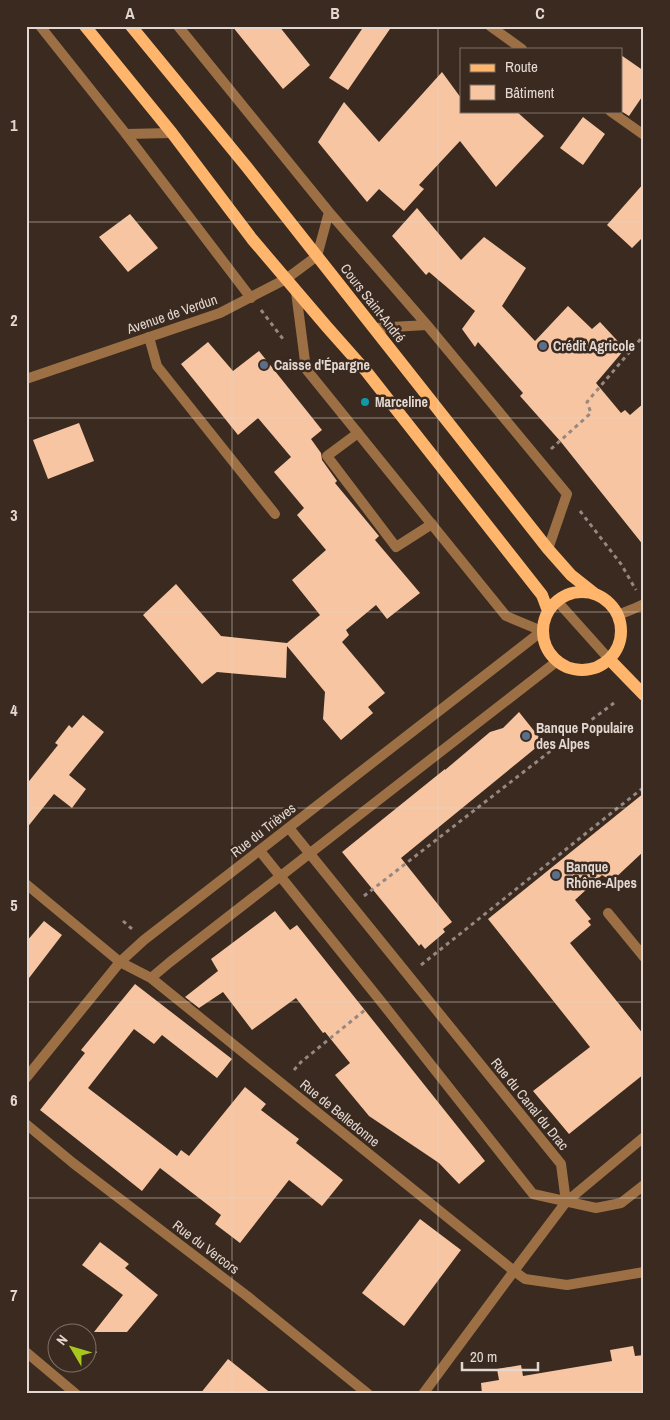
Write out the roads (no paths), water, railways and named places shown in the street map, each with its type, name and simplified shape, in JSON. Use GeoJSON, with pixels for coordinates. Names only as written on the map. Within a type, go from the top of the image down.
{"type":"FeatureCollection","features":[{"type":"Feature","properties":{"kind":"main road"},"geometry":{"type":"LineString","coordinates":[[85,26],[172,133],[246,231],[296,292],[366,371],[542,596],[548,611]]}},
{"type":"Feature","properties":{"kind":"main road","name":"Cours Saint-André"},"geometry":{"type":"LineString","coordinates":[[131,26],[246,166],[548,549],[571,575],[608,602],[618,615]]}},
{"type":"Feature","properties":{"kind":"main road"},"geometry":{"type":"LineString","coordinates":[[595,594],[582,592],[569,594],[557,600],[548,611],[542,631],[544,642],[556,662],[569,669],[583,671],[597,667],[609,659],[616,650],[620,638],[621,626],[618,615]]}},
{"type":"Feature","properties":{"kind":"main road"},"geometry":{"type":"LineString","coordinates":[[609,659],[644,695]]}},
{"type":"Feature","properties":{"kind":"street"},"geometry":{"type":"LineString","coordinates":[[40,26],[126,134],[251,298]]}},
{"type":"Feature","properties":{"kind":"street","name":"Cours Saint-André"},"geometry":{"type":"LineString","coordinates":[[178,26],[329,212],[427,325],[567,494],[548,549]]}},
{"type":"Feature","properties":{"kind":"street"},"geometry":{"type":"LineString","coordinates":[[490,26],[521,48]]}},
{"type":"Feature","properties":{"kind":"street"},"geometry":{"type":"LineString","coordinates":[[611,112],[644,135]]}},
{"type":"Feature","properties":{"kind":"street"},"geometry":{"type":"LineString","coordinates":[[126,134],[172,133]]}},
{"type":"Feature","properties":{"kind":"street"},"geometry":{"type":"LineString","coordinates":[[317,256],[329,212]]}},
{"type":"Feature","properties":{"kind":"street","name":"Avenue de Verdun"},"geometry":{"type":"LineString","coordinates":[[26,378],[220,313],[286,279],[317,256]]}},
{"type":"Feature","properties":{"kind":"street"},"geometry":{"type":"LineString","coordinates":[[296,292],[306,369],[506,616],[542,631]]}},
{"type":"Feature","properties":{"kind":"street"},"geometry":{"type":"LineString","coordinates":[[374,328],[427,325]]}},
{"type":"Feature","properties":{"kind":"street"},"geometry":{"type":"LineString","coordinates":[[149,337],[158,366],[275,514]]}},
{"type":"Feature","properties":{"kind":"street"},"geometry":{"type":"LineString","coordinates":[[358,433],[327,456],[396,547],[432,524]]}},
{"type":"Feature","properties":{"kind":"street"},"geometry":{"type":"LineString","coordinates":[[557,600],[609,659]]}},
{"type":"Feature","properties":{"kind":"street"},"geometry":{"type":"LineString","coordinates":[[618,615],[633,610],[642,604]]}},
{"type":"Feature","properties":{"kind":"street","name":"Rue du Trièves"},"geometry":{"type":"LineString","coordinates":[[26,1078],[120,962],[144,940],[542,631]]}},
{"type":"Feature","properties":{"kind":"street"},"geometry":{"type":"LineString","coordinates":[[151,978],[556,662]]}},
{"type":"Feature","properties":{"kind":"street","name":"Rue du Canal du Drac"},"geometry":{"type":"LineString","coordinates":[[289,828],[561,1164],[566,1202]]}},
{"type":"Feature","properties":{"kind":"street"},"geometry":{"type":"LineString","coordinates":[[260,851],[533,1194],[596,1208],[621,1203],[644,1186]]}},
{"type":"Feature","properties":{"kind":"street","name":"Rue de Belledonne"},"geometry":{"type":"LineString","coordinates":[[26,884],[120,962],[151,978],[514,1271],[526,1278],[567,1285],[644,1272]]}},
{"type":"Feature","properties":{"kind":"street"},"geometry":{"type":"LineString","coordinates":[[608,913],[644,957]]}},
{"type":"Feature","properties":{"kind":"street","name":"Rue du Vercors"},"geometry":{"type":"LineString","coordinates":[[26,1124],[73,1163],[247,1296],[368,1394]]}},
{"type":"Feature","properties":{"kind":"street"},"geometry":{"type":"LineString","coordinates":[[423,1394],[566,1202],[644,1137]]}},
{"type":"Feature","properties":{"kind":"street"},"geometry":{"type":"LineString","coordinates":[[26,1352],[76,1394]]}},
{"type":"Feature","properties":{"kind":"place","name":"Crédit Agricole"},"geometry":{"type":"Point","coordinates":[543,346]}},
{"type":"Feature","properties":{"kind":"place","name":"Caisse d'Épargne"},"geometry":{"type":"Point","coordinates":[264,365]}},
{"type":"Feature","properties":{"kind":"place","name":"Marceline"},"geometry":{"type":"Point","coordinates":[365,402]}},
{"type":"Feature","properties":{"kind":"place","name":"Banque Populaire des Alpes"},"geometry":{"type":"Point","coordinates":[526,736]}},
{"type":"Feature","properties":{"kind":"place","name":"Banque Rhône-Alpes"},"geometry":{"type":"Point","coordinates":[556,875]}}]}
